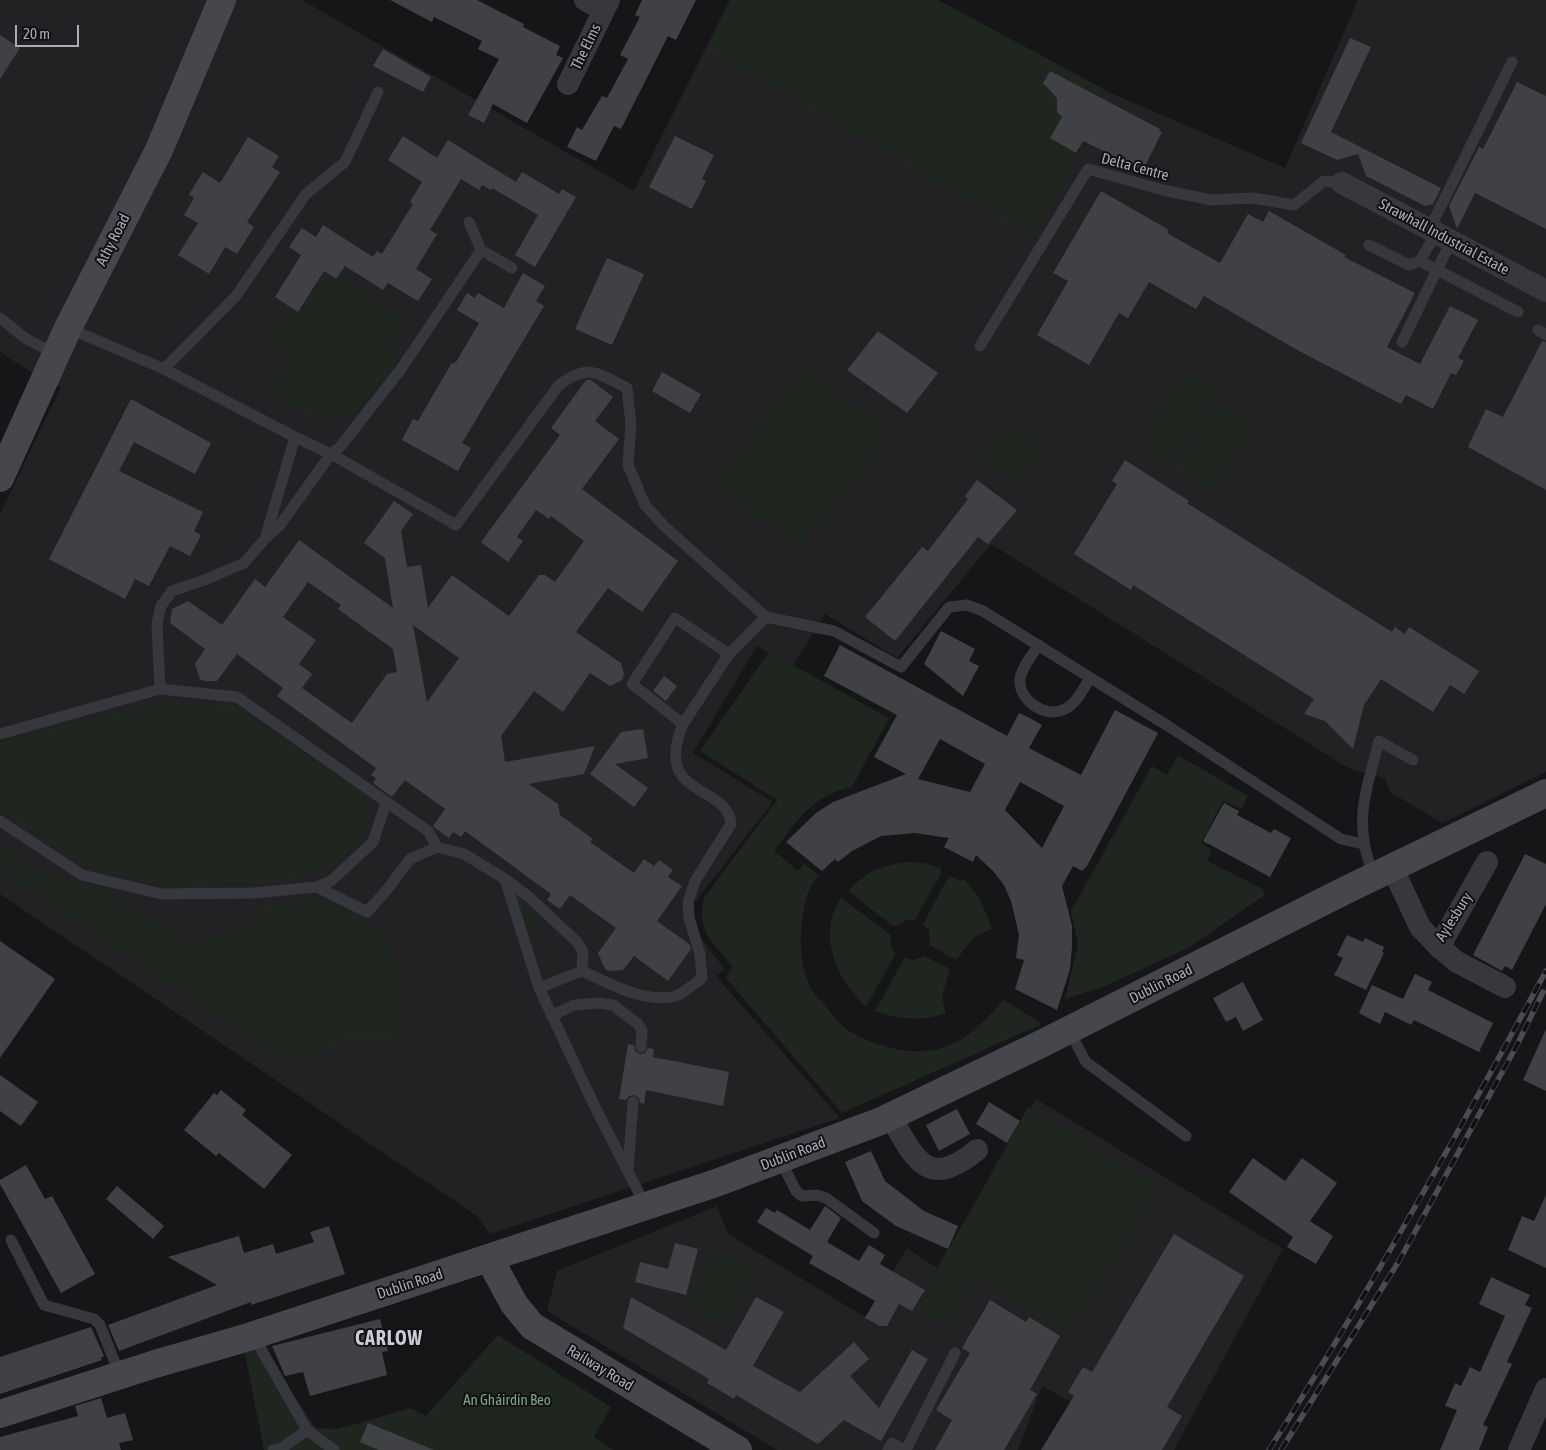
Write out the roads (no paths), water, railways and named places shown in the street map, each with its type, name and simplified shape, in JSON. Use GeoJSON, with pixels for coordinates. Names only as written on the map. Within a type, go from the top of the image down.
{"type":"FeatureCollection","features":[{"type":"Feature","properties":{"kind":"main road","name":"Athy Road"},"geometry":{"type":"LineString","coordinates":[[0,478],[68,328],[159,150],[222,0]]}},
{"type":"Feature","properties":{"kind":"main road","name":"Dublin Road"},"geometry":{"type":"LineString","coordinates":[[0,1414],[253,1335],[646,1207],[891,1117],[1546,793]]}},
{"type":"Feature","properties":{"kind":"main road","name":"Railway Road"},"geometry":{"type":"LineString","coordinates":[[489,1258],[514,1304],[532,1326],[738,1450]]}},
{"type":"Feature","properties":{"kind":"street","name":"The Elms"},"geometry":{"type":"LineString","coordinates":[[568,84],[599,3]]}},
{"type":"Feature","properties":{"kind":"street","name":"Strawhall Industrial Estate"},"geometry":{"type":"LineString","coordinates":[[1342,183],[1546,290]]}},
{"type":"Feature","properties":{"kind":"street","name":"Aylesbury"},"geometry":{"type":"LineString","coordinates":[[1383,872],[1420,927],[1439,947],[1487,862]]}},
{"type":"Feature","properties":{"kind":"street"},"geometry":{"type":"LineString","coordinates":[[1439,947],[1457,962],[1505,988]]}},
{"type":"Feature","properties":{"kind":"street"},"geometry":{"type":"LineString","coordinates":[[891,1117],[918,1162],[928,1167],[937,1170],[952,1166],[964,1161],[977,1150]]}},
{"type":"Feature","properties":{"kind":"street"},"geometry":{"type":"LineString","coordinates":[[1519,1450],[1546,1388]]}},
{"type":"Feature","properties":{"kind":"lane"},"geometry":{"type":"LineString","coordinates":[[1369,245],[1409,265],[1420,261],[1439,234],[1512,62]]}},
{"type":"Feature","properties":{"kind":"lane"},"geometry":{"type":"LineString","coordinates":[[164,369],[236,296],[306,194],[345,162],[378,92]]}},
{"type":"Feature","properties":{"kind":"lane","name":"Delta Centre"},"geometry":{"type":"LineString","coordinates":[[980,346],[1088,170],[1163,190],[1211,200],[1254,198],[1294,205],[1324,181],[1342,183]]}},
{"type":"Feature","properties":{"kind":"lane"},"geometry":{"type":"LineString","coordinates":[[469,222],[480,250],[512,268]]}},
{"type":"Feature","properties":{"kind":"lane"},"geometry":{"type":"LineString","coordinates":[[1402,342],[1437,270],[1439,234]]}},
{"type":"Feature","properties":{"kind":"lane"},"geometry":{"type":"LineString","coordinates":[[160,690],[157,623],[161,606],[172,591],[207,579],[244,563],[265,538],[280,525],[331,454],[340,447],[401,369],[480,250]]}},
{"type":"Feature","properties":{"kind":"lane"},"geometry":{"type":"LineString","coordinates":[[1420,261],[1518,312]]}},
{"type":"Feature","properties":{"kind":"lane"},"geometry":{"type":"LineString","coordinates":[[0,318],[25,338],[57,355]]}},
{"type":"Feature","properties":{"kind":"lane"},"geometry":{"type":"LineString","coordinates":[[68,328],[164,369],[331,454],[456,525],[559,385],[573,374],[587,370],[627,388],[631,424],[628,465],[645,505],[664,526],[766,617],[834,631],[901,667],[950,607],[967,605],[983,611],[1340,839],[1363,844]]}},
{"type":"Feature","properties":{"kind":"lane"},"geometry":{"type":"LineString","coordinates":[[265,538],[295,437]]}},
{"type":"Feature","properties":{"kind":"lane"},"geometry":{"type":"LineString","coordinates":[[539,988],[582,971],[626,991],[652,996],[676,996],[702,978],[700,954],[689,918],[688,902],[695,881],[730,824],[730,813],[724,806],[687,783],[674,759],[676,741],[683,724],[729,654],[766,617]]}},
{"type":"Feature","properties":{"kind":"lane"},"geometry":{"type":"LineString","coordinates":[[683,724],[632,684],[675,618],[729,654]]}},
{"type":"Feature","properties":{"kind":"lane"},"geometry":{"type":"LineString","coordinates":[[1039,645],[1024,667],[1020,680],[1023,695],[1037,708],[1053,713],[1065,710],[1076,701],[1090,678]]}},
{"type":"Feature","properties":{"kind":"lane"},"geometry":{"type":"LineString","coordinates":[[0,734],[160,690],[236,697],[361,782],[386,803],[428,831],[437,847]]}},
{"type":"Feature","properties":{"kind":"lane"},"geometry":{"type":"LineString","coordinates":[[1383,872],[1363,844],[1361,830],[1363,803],[1380,741],[1413,760]]}},
{"type":"Feature","properties":{"kind":"lane"},"geometry":{"type":"LineString","coordinates":[[0,821],[82,875],[162,894],[253,893],[316,887],[331,881],[373,842],[386,803]]}},
{"type":"Feature","properties":{"kind":"lane"},"geometry":{"type":"LineString","coordinates":[[316,887],[367,912],[386,891],[410,859],[437,847],[464,854],[505,879],[528,897],[577,942],[583,952],[582,971]]}},
{"type":"Feature","properties":{"kind":"lane"},"geometry":{"type":"LineString","coordinates":[[505,879],[539,988],[551,1016],[646,1207]]}},
{"type":"Feature","properties":{"kind":"lane"},"geometry":{"type":"LineString","coordinates":[[551,1016],[574,1006],[598,1003],[613,1005],[638,1024],[642,1031],[641,1047]]}},
{"type":"Feature","properties":{"kind":"lane"},"geometry":{"type":"LineString","coordinates":[[1069,1030],[1086,1062],[1186,1136]]}},
{"type":"Feature","properties":{"kind":"lane"},"geometry":{"type":"LineString","coordinates":[[628,1172],[633,1102]]}},
{"type":"Feature","properties":{"kind":"lane"},"geometry":{"type":"LineString","coordinates":[[780,1159],[796,1191],[802,1196],[817,1195],[826,1198],[874,1233]]}},
{"type":"Feature","properties":{"kind":"lane"},"geometry":{"type":"LineString","coordinates":[[12,1240],[44,1306],[94,1319],[100,1325],[120,1375]]}},
{"type":"Feature","properties":{"kind":"lane"},"geometry":{"type":"LineString","coordinates":[[253,1335],[307,1430],[334,1450]]}},
{"type":"Feature","properties":{"kind":"lane"},"geometry":{"type":"LineString","coordinates":[[888,1450],[892,1443],[905,1450],[955,1353]]}},
{"type":"Feature","properties":{"kind":"lane"},"geometry":{"type":"LineString","coordinates":[[273,1450],[282,1448],[307,1430]]}},
{"type":"Feature","properties":{"kind":"railway"},"geometry":{"type":"LineString","coordinates":[[1269,1450],[1342,1332],[1412,1213],[1546,971]]}},
{"type":"Feature","properties":{"kind":"railway"},"geometry":{"type":"LineString","coordinates":[[1281,1450],[1399,1261],[1517,1045],[1543,992]]}},
{"type":"Feature","properties":{"kind":"district","name":"CARLOW"},"geometry":{"type":"Point","coordinates":[389,1339]}},
{"type":"Feature","properties":{"kind":"park label","name":"An Gháirdín Beo"},"geometry":{"type":"Point","coordinates":[507,1400]}}]}
